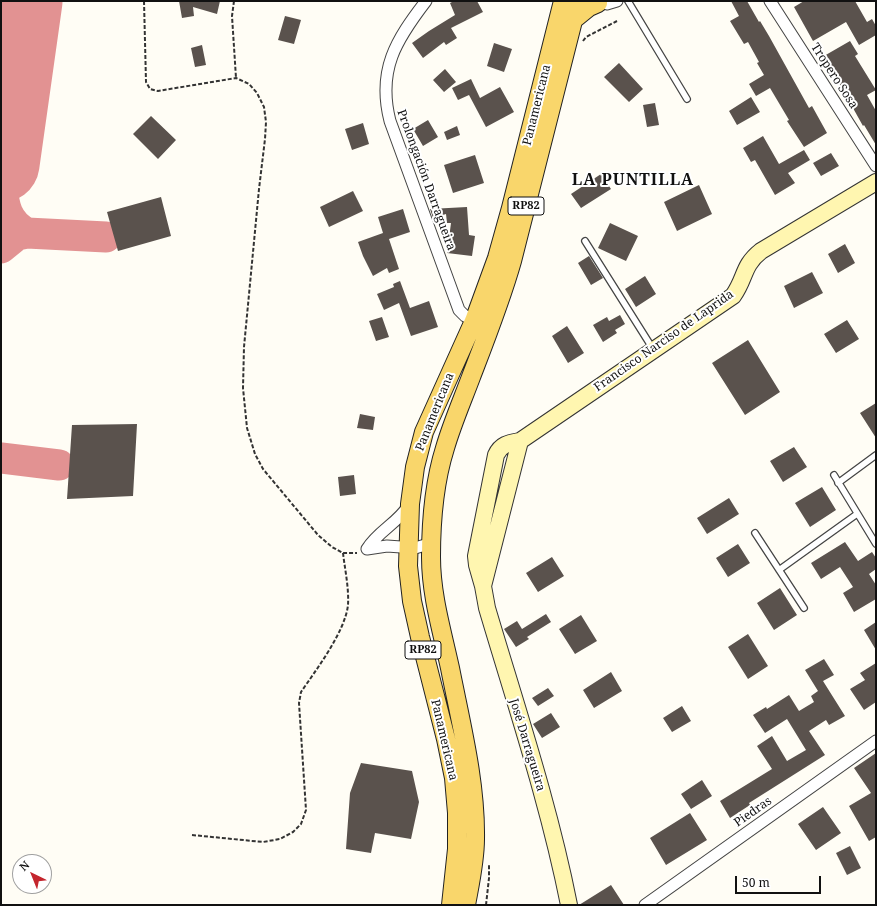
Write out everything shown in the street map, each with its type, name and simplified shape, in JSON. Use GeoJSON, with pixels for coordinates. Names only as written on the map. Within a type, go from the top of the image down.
{"type":"FeatureCollection","features":[{"type":"Feature","properties":{"kind":"main road","name":"Panamericana"},"geometry":{"type":"LineString","coordinates":[[450,905],[457,849],[457,813],[454,778],[446,739],[429,676],[412,601],[408,566],[410,504],[415,467],[424,432],[474,321],[497,258],[563,1]]}},
{"type":"Feature","properties":{"kind":"main road","name":"Panamericana"},"geometry":{"type":"LineString","coordinates":[[466,905],[475,840],[474,814],[462,729],[433,590],[431,558],[433,505],[444,450],[501,298],[524,216],[578,1]]}},
{"type":"Feature","properties":{"kind":"main road"},"geometry":{"type":"LineString","coordinates":[[573,20],[596,2]]}},
{"type":"Feature","properties":{"kind":"street","name":"Prolongación Darragueira"},"geometry":{"type":"LineString","coordinates":[[426,1],[402,35],[391,57],[386,80],[386,105],[393,128],[460,310],[465,316],[474,321]]}},
{"type":"Feature","properties":{"kind":"street"},"geometry":{"type":"LineString","coordinates":[[596,2],[607,4],[617,1]]}},
{"type":"Feature","properties":{"kind":"street","name":"Tropero Sosa"},"geometry":{"type":"LineString","coordinates":[[770,1],[876,166]]}},
{"type":"Feature","properties":{"kind":"street","name":"Francisco Narciso de Laprida"},"geometry":{"type":"LineString","coordinates":[[520,441],[733,296],[740,287],[746,267],[752,258],[761,251],[876,182]]}},
{"type":"Feature","properties":{"kind":"street","name":"José Darragueira"},"geometry":{"type":"LineString","coordinates":[[520,441],[503,445],[498,449],[476,556],[487,608],[544,802],[563,873],[569,905]]}},
{"type":"Feature","properties":{"kind":"street"},"geometry":{"type":"LineString","coordinates":[[367,549],[377,536],[403,515],[410,504]]}},
{"type":"Feature","properties":{"kind":"street"},"geometry":{"type":"LineString","coordinates":[[367,549],[387,546],[408,548],[432,543]]}},
{"type":"Feature","properties":{"kind":"street","name":"Piedras"},"geometry":{"type":"LineString","coordinates":[[645,905],[876,741]]}},
{"type":"Feature","properties":{"kind":"lane"},"geometry":{"type":"LineString","coordinates":[[628,1],[687,98]]}},
{"type":"Feature","properties":{"kind":"lane"},"geometry":{"type":"LineString","coordinates":[[585,241],[654,350]]}},
{"type":"Feature","properties":{"kind":"lane"},"geometry":{"type":"LineString","coordinates":[[838,483],[876,455]]}},
{"type":"Feature","properties":{"kind":"lane"},"geometry":{"type":"LineString","coordinates":[[834,475],[876,544]]}},
{"type":"Feature","properties":{"kind":"lane"},"geometry":{"type":"LineString","coordinates":[[779,570],[857,514]]}},
{"type":"Feature","properties":{"kind":"lane"},"geometry":{"type":"LineString","coordinates":[[755,533],[804,608]]}},
{"type":"Feature","properties":{"kind":"path"},"geometry":{"type":"LineString","coordinates":[[144,1],[146,82],[150,89],[158,91],[236,78],[249,84],[257,92],[264,107],[266,122],[265,139],[244,347],[243,388],[247,428],[255,454],[263,469],[318,535],[332,547],[343,553],[357,553],[367,549]]}},
{"type":"Feature","properties":{"kind":"path"},"geometry":{"type":"LineString","coordinates":[[234,1],[232,16],[236,78]]}},
{"type":"Feature","properties":{"kind":"path"},"geometry":{"type":"LineString","coordinates":[[192,835],[263,842],[280,839],[292,832],[301,824],[306,810],[299,703],[302,692],[338,635],[348,606],[343,553]]}},
{"type":"Feature","properties":{"kind":"building"},"geometry":{"type":"Polygon","coordinates":[[[179,1],[220,1],[217,14],[193,7],[194,16],[182,18],[179,1]]]}},
{"type":"Feature","properties":{"kind":"building"},"geometry":{"type":"Polygon","coordinates":[[[454,1],[477,1],[483,12],[451,28],[457,38],[446,45],[444,42],[423,58],[412,43],[455,15],[450,3],[454,1]]]}},
{"type":"Feature","properties":{"kind":"building"},"geometry":{"type":"Polygon","coordinates":[[[731,1],[747,1],[769,36],[809,108],[812,106],[827,133],[804,147],[787,121],[789,120],[770,88],[756,96],[749,84],[764,75],[748,42],[744,44],[730,21],[739,16],[731,1]]]}},
{"type":"Feature","properties":{"kind":"building"},"geometry":{"type":"Polygon","coordinates":[[[804,1],[855,1],[867,22],[872,19],[876,26],[876,35],[859,45],[846,22],[813,41],[794,7],[804,1]]]}},
{"type":"Feature","properties":{"kind":"building"},"geometry":{"type":"Polygon","coordinates":[[[285,16],[301,20],[294,44],[278,40],[285,16]]]}},
{"type":"Feature","properties":{"kind":"building"},"geometry":{"type":"Polygon","coordinates":[[[850,41],[858,54],[855,56],[876,90],[867,95],[876,111],[876,145],[864,125],[863,126],[824,56],[850,41]]]}},
{"type":"Feature","properties":{"kind":"building"},"geometry":{"type":"Polygon","coordinates":[[[494,43],[512,49],[504,72],[487,66],[494,43]]]}},
{"type":"Feature","properties":{"kind":"building"},"geometry":{"type":"Polygon","coordinates":[[[202,45],[206,65],[195,67],[191,48],[202,45]]]}},
{"type":"Feature","properties":{"kind":"building"},"geometry":{"type":"Polygon","coordinates":[[[619,63],[643,89],[629,102],[604,77],[619,63]]]}},
{"type":"Feature","properties":{"kind":"building"},"geometry":{"type":"Polygon","coordinates":[[[445,69],[456,82],[444,92],[433,80],[445,69]]]}},
{"type":"Feature","properties":{"kind":"building"},"geometry":{"type":"Polygon","coordinates":[[[471,79],[480,98],[500,87],[514,112],[486,127],[469,95],[458,100],[452,88],[471,79]]]}},
{"type":"Feature","properties":{"kind":"building"},"geometry":{"type":"Polygon","coordinates":[[[751,97],[760,112],[737,125],[729,111],[751,97]]]}},
{"type":"Feature","properties":{"kind":"building"},"geometry":{"type":"Polygon","coordinates":[[[655,103],[659,125],[647,127],[643,105],[655,103]]]}},
{"type":"Feature","properties":{"kind":"building"},"geometry":{"type":"Polygon","coordinates":[[[151,116],[176,140],[158,159],[133,134],[151,116]]]}},
{"type":"Feature","properties":{"kind":"building"},"geometry":{"type":"Polygon","coordinates":[[[428,120],[438,137],[423,146],[413,129],[428,120]]]}},
{"type":"Feature","properties":{"kind":"building"},"geometry":{"type":"Polygon","coordinates":[[[363,123],[369,144],[352,150],[345,129],[363,123]]]}},
{"type":"Feature","properties":{"kind":"building"},"geometry":{"type":"Polygon","coordinates":[[[457,126],[460,135],[447,140],[444,132],[457,126]]]}},
{"type":"Feature","properties":{"kind":"building"},"geometry":{"type":"Polygon","coordinates":[[[763,136],[779,164],[804,150],[810,160],[788,173],[795,183],[775,195],[755,160],[751,162],[743,148],[763,136]]]}},
{"type":"Feature","properties":{"kind":"building"},"geometry":{"type":"Polygon","coordinates":[[[831,153],[839,166],[821,176],[813,163],[831,153]]]}},
{"type":"Feature","properties":{"kind":"building"},"geometry":{"type":"Polygon","coordinates":[[[475,155],[484,183],[453,193],[444,165],[475,155]]]}},
{"type":"Feature","properties":{"kind":"building"},"geometry":{"type":"Polygon","coordinates":[[[601,174],[611,189],[581,208],[571,194],[601,174]]]}},
{"type":"Feature","properties":{"kind":"building"},"geometry":{"type":"Polygon","coordinates":[[[699,185],[712,214],[677,231],[664,202],[699,185]]]}},
{"type":"Feature","properties":{"kind":"building"},"geometry":{"type":"Polygon","coordinates":[[[353,191],[363,211],[329,227],[320,207],[353,191]]]}},
{"type":"Feature","properties":{"kind":"building"},"geometry":{"type":"Polygon","coordinates":[[[161,197],[171,236],[118,251],[107,212],[161,197]]]}},
{"type":"Feature","properties":{"kind":"building"},"geometry":{"type":"Polygon","coordinates":[[[467,207],[469,235],[475,236],[472,256],[447,253],[451,223],[447,223],[446,214],[433,218],[430,209],[467,207]]]}},
{"type":"Feature","properties":{"kind":"building"},"geometry":{"type":"Polygon","coordinates":[[[403,209],[410,232],[389,239],[399,269],[389,273],[387,268],[373,276],[358,242],[383,233],[378,217],[403,209]]]}},
{"type":"Feature","properties":{"kind":"building"},"geometry":{"type":"Polygon","coordinates":[[[610,223],[638,236],[626,261],[598,248],[610,223]]]}},
{"type":"Feature","properties":{"kind":"building"},"geometry":{"type":"Polygon","coordinates":[[[845,244],[855,263],[838,273],[828,254],[845,244]]]}},
{"type":"Feature","properties":{"kind":"building"},"geometry":{"type":"Polygon","coordinates":[[[589,256],[603,278],[591,285],[578,263],[589,256]]]}},
{"type":"Feature","properties":{"kind":"building"},"geometry":{"type":"Polygon","coordinates":[[[812,272],[823,293],[794,308],[784,286],[812,272]]]}},
{"type":"Feature","properties":{"kind":"building"},"geometry":{"type":"Polygon","coordinates":[[[645,276],[656,294],[636,307],[625,289],[645,276]]]}},
{"type":"Feature","properties":{"kind":"building"},"geometry":{"type":"Polygon","coordinates":[[[400,281],[410,308],[429,301],[438,327],[411,336],[399,303],[384,310],[377,294],[394,287],[393,284],[400,281]]]}},
{"type":"Feature","properties":{"kind":"building"},"geometry":{"type":"Polygon","coordinates":[[[620,315],[625,324],[615,330],[617,333],[603,342],[593,325],[607,317],[609,321],[620,315]]]}},
{"type":"Feature","properties":{"kind":"building"},"geometry":{"type":"Polygon","coordinates":[[[382,317],[389,337],[376,341],[369,321],[382,317]]]}},
{"type":"Feature","properties":{"kind":"building"},"geometry":{"type":"Polygon","coordinates":[[[847,320],[859,339],[836,353],[824,334],[847,320]]]}},
{"type":"Feature","properties":{"kind":"building"},"geometry":{"type":"Polygon","coordinates":[[[567,326],[584,353],[568,363],[552,336],[567,326]]]}},
{"type":"Feature","properties":{"kind":"building"},"geometry":{"type":"Polygon","coordinates":[[[748,340],[780,392],[745,415],[712,363],[748,340]]]}},
{"type":"Feature","properties":{"kind":"building"},"geometry":{"type":"Polygon","coordinates":[[[876,403],[876,438],[860,413],[876,403]]]}},
{"type":"Feature","properties":{"kind":"building"},"geometry":{"type":"Polygon","coordinates":[[[360,414],[375,417],[373,430],[357,428],[360,414]]]}},
{"type":"Feature","properties":{"kind":"building"},"geometry":{"type":"Polygon","coordinates":[[[137,424],[133,496],[67,499],[72,425],[137,424]]]}},
{"type":"Feature","properties":{"kind":"building"},"geometry":{"type":"Polygon","coordinates":[[[794,447],[807,467],[783,482],[770,461],[794,447]]]}},
{"type":"Feature","properties":{"kind":"building"},"geometry":{"type":"Polygon","coordinates":[[[354,475],[356,494],[340,496],[338,477],[354,475]]]}},
{"type":"Feature","properties":{"kind":"building"},"geometry":{"type":"Polygon","coordinates":[[[822,487],[836,510],[810,527],[795,503],[822,487]]]}},
{"type":"Feature","properties":{"kind":"building"},"geometry":{"type":"Polygon","coordinates":[[[729,498],[739,514],[707,534],[697,518],[729,498]]]}},
{"type":"Feature","properties":{"kind":"building"},"geometry":{"type":"Polygon","coordinates":[[[845,542],[858,561],[872,552],[876,558],[876,569],[869,574],[876,585],[876,599],[854,612],[843,593],[853,587],[840,567],[821,579],[811,563],[845,542]]]}},
{"type":"Feature","properties":{"kind":"building"},"geometry":{"type":"Polygon","coordinates":[[[738,544],[750,563],[728,577],[716,558],[738,544]]]}},
{"type":"Feature","properties":{"kind":"building"},"geometry":{"type":"Polygon","coordinates":[[[552,557],[564,576],[538,592],[526,573],[552,557]]]}},
{"type":"Feature","properties":{"kind":"building"},"geometry":{"type":"Polygon","coordinates":[[[780,588],[797,615],[774,630],[757,603],[780,588]]]}},
{"type":"Feature","properties":{"kind":"building"},"geometry":{"type":"Polygon","coordinates":[[[546,614],[551,622],[527,637],[529,639],[516,647],[504,629],[517,621],[522,629],[546,614]]]}},
{"type":"Feature","properties":{"kind":"building"},"geometry":{"type":"Polygon","coordinates":[[[581,615],[597,641],[575,654],[559,629],[581,615]]]}},
{"type":"Feature","properties":{"kind":"building"},"geometry":{"type":"Polygon","coordinates":[[[876,622],[876,650],[864,630],[876,622]]]}},
{"type":"Feature","properties":{"kind":"building"},"geometry":{"type":"Polygon","coordinates":[[[748,634],[768,666],[748,679],[728,647],[748,634]]]}},
{"type":"Feature","properties":{"kind":"building"},"geometry":{"type":"Polygon","coordinates":[[[824,659],[834,675],[823,681],[845,716],[829,725],[826,720],[809,731],[825,755],[749,803],[750,805],[730,818],[720,801],[772,769],[757,746],[772,736],[787,761],[806,750],[787,719],[765,733],[753,715],[766,707],[767,709],[789,695],[799,711],[814,702],[811,696],[818,691],[805,670],[824,659]]]}},
{"type":"Feature","properties":{"kind":"building"},"geometry":{"type":"Polygon","coordinates":[[[876,663],[876,702],[864,710],[850,689],[865,680],[860,673],[876,663]]]}},
{"type":"Feature","properties":{"kind":"building"},"geometry":{"type":"Polygon","coordinates":[[[611,672],[622,691],[594,708],[583,690],[611,672]]]}},
{"type":"Feature","properties":{"kind":"building"},"geometry":{"type":"Polygon","coordinates":[[[548,688],[554,696],[538,706],[532,698],[548,688]]]}},
{"type":"Feature","properties":{"kind":"building"},"geometry":{"type":"Polygon","coordinates":[[[682,706],[691,721],[672,732],[663,718],[682,706]]]}},
{"type":"Feature","properties":{"kind":"building"},"geometry":{"type":"Polygon","coordinates":[[[551,713],[560,727],[542,738],[533,724],[551,713]]]}},
{"type":"Feature","properties":{"kind":"building"},"geometry":{"type":"Polygon","coordinates":[[[876,753],[876,837],[869,841],[849,806],[871,793],[854,768],[876,753]]]}},
{"type":"Feature","properties":{"kind":"building"},"geometry":{"type":"Polygon","coordinates":[[[361,763],[412,771],[419,802],[411,839],[375,833],[371,853],[346,849],[350,793],[361,763]]]}},
{"type":"Feature","properties":{"kind":"building"},"geometry":{"type":"Polygon","coordinates":[[[702,780],[712,796],[691,809],[681,794],[702,780]]]}},
{"type":"Feature","properties":{"kind":"building"},"geometry":{"type":"Polygon","coordinates":[[[823,807],[841,833],[816,850],[798,824],[823,807]]]}},
{"type":"Feature","properties":{"kind":"building"},"geometry":{"type":"Polygon","coordinates":[[[690,813],[707,840],[666,865],[650,838],[690,813]]]}},
{"type":"Feature","properties":{"kind":"building"},"geometry":{"type":"Polygon","coordinates":[[[850,846],[861,868],[847,875],[836,853],[850,846]]]}},
{"type":"Feature","properties":{"kind":"building"},"geometry":{"type":"Polygon","coordinates":[[[611,885],[624,905],[579,905],[611,885]]]}},
{"type":"Feature","properties":{"kind":"taxiway"},"geometry":{"type":"LineString","coordinates":[[1,183],[3,199],[10,218],[14,224],[27,233]]}},
{"type":"Feature","properties":{"kind":"taxiway"},"geometry":{"type":"LineString","coordinates":[[1,248],[17,235],[27,233],[106,237]]}},
{"type":"Feature","properties":{"kind":"taxiway"},"geometry":{"type":"LineString","coordinates":[[1,458],[59,465]]}},
{"type":"Feature","properties":{"kind":"runway"},"geometry":{"type":"LineString","coordinates":[[1,164],[24,1]]}},
{"type":"Feature","properties":{"kind":"district","name":"LA PUNTILLA"},"geometry":{"type":"Point","coordinates":[633,180]}}]}
